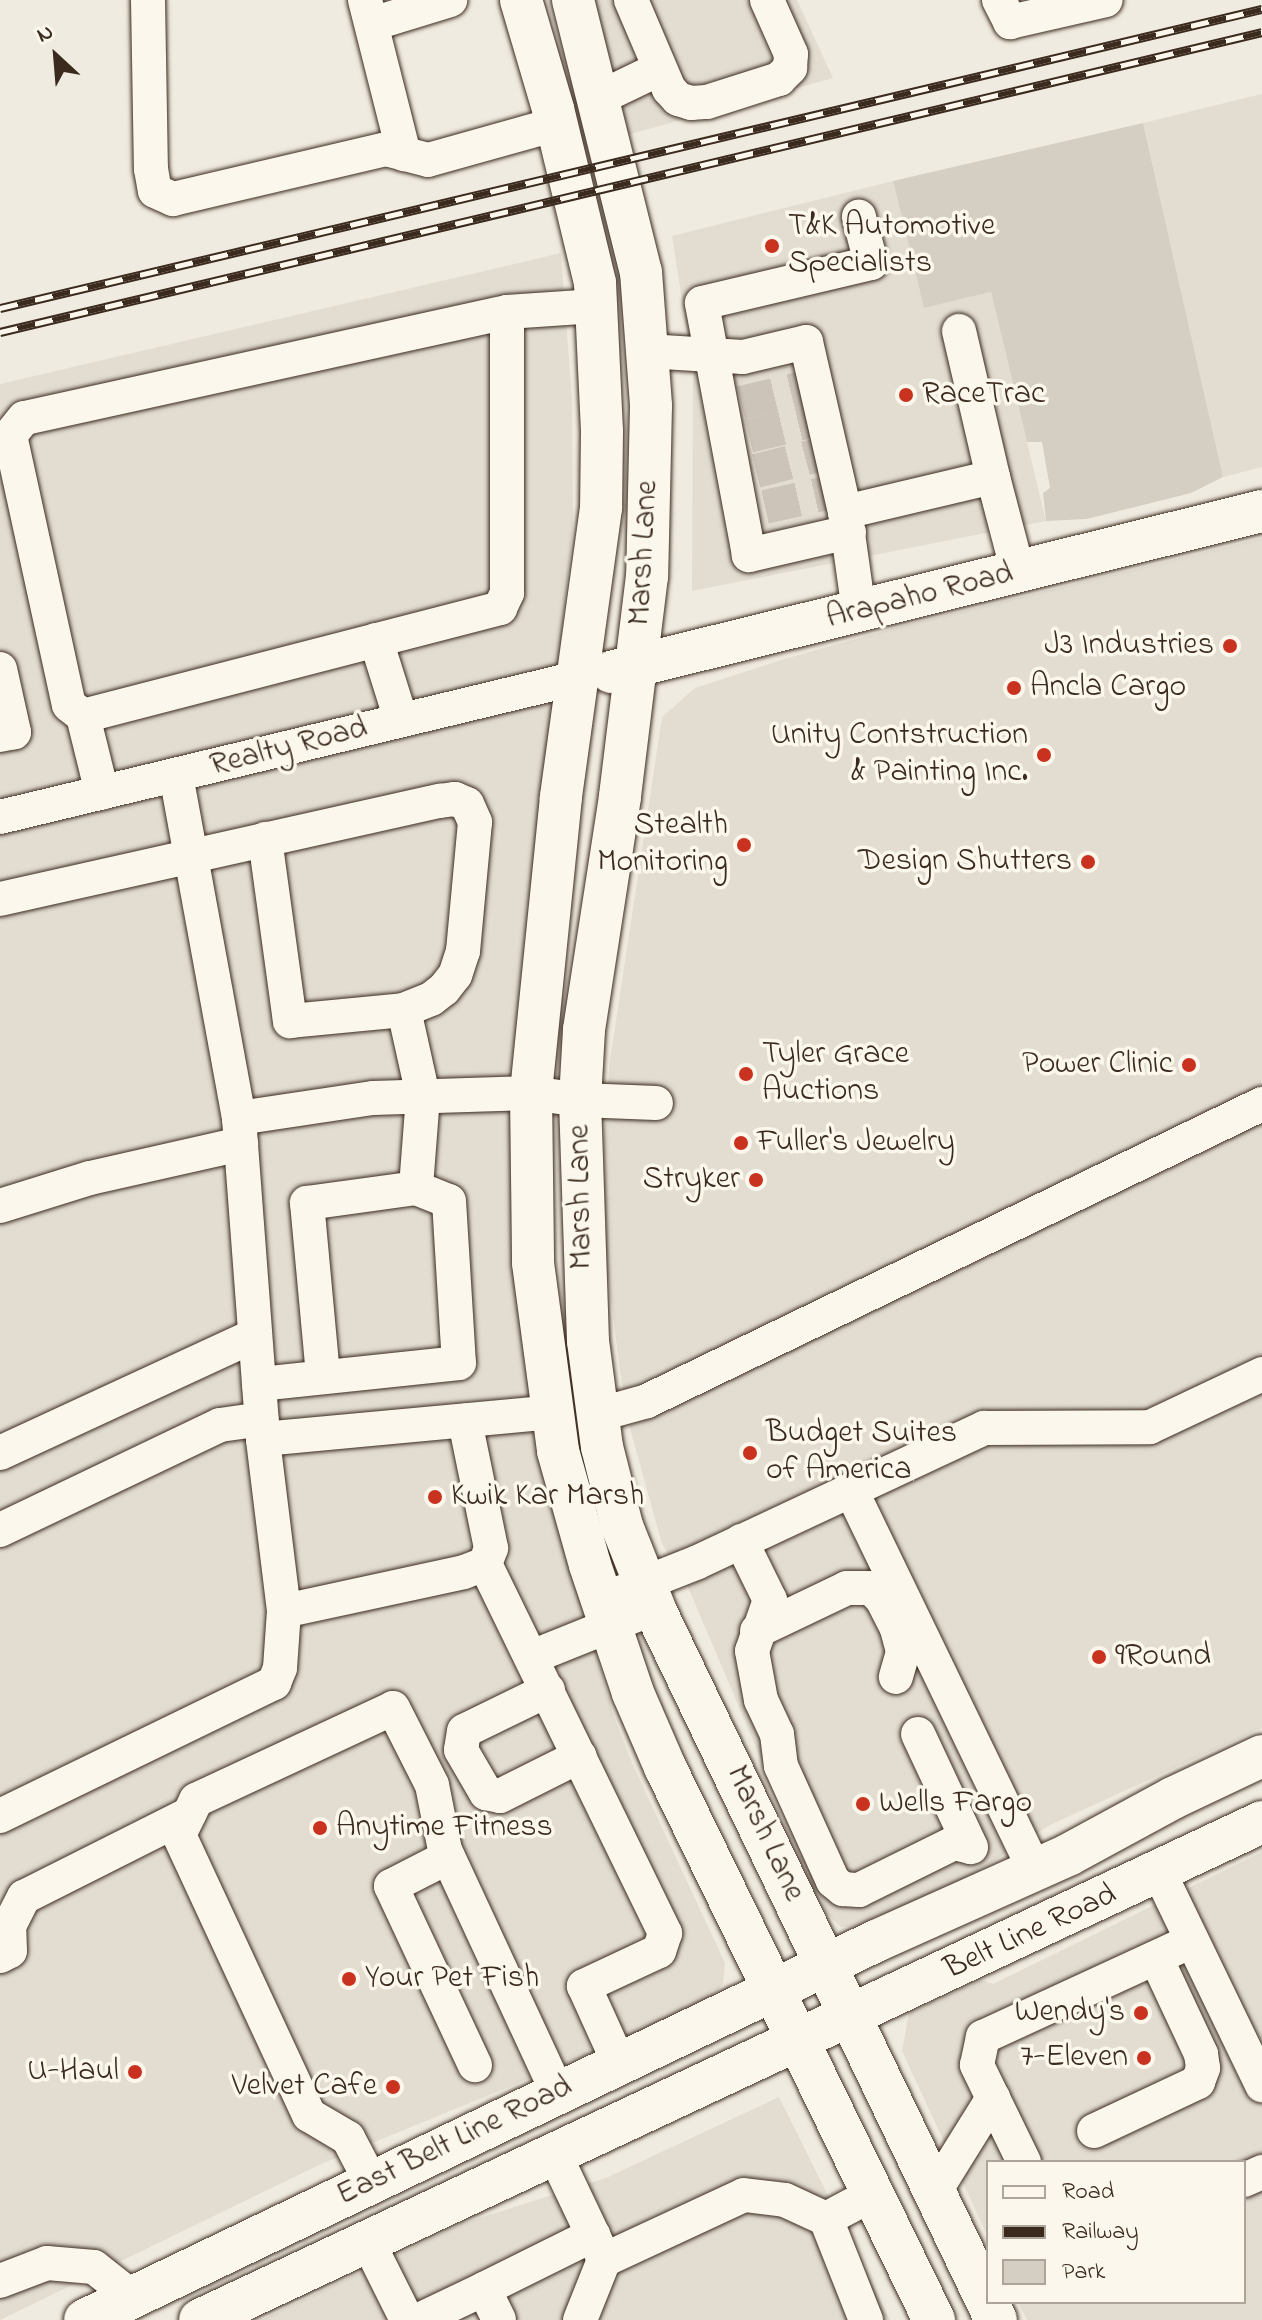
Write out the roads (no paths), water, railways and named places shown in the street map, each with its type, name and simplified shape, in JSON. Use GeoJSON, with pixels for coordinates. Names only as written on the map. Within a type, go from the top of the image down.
{"type":"FeatureCollection","features":[{"type":"Feature","properties":{"kind":"main road","name":"Marsh Lane"},"geometry":{"type":"LineString","coordinates":[[521,0],[557,124],[595,283],[602,431],[601,508],[577,678],[531,1093],[533,1263],[558,1451],[633,1693],[665,1767],[934,2320]]}},
{"type":"Feature","properties":{"kind":"main road","name":"Marsh Lane"},"geometry":{"type":"LineString","coordinates":[[573,0],[641,272],[651,406],[647,576],[637,667],[584,1030],[580,1100],[583,1265],[597,1415],[622,1526],[649,1596],[935,2191],[977,2253],[986,2285]]}},
{"type":"Feature","properties":{"kind":"main road","name":"Arapaho Road"},"geometry":{"type":"LineString","coordinates":[[577,678],[637,667],[1262,511]]}},
{"type":"Feature","properties":{"kind":"main road","name":"Belt Line Road"},"geometry":{"type":"LineString","coordinates":[[826,1965],[1035,1870],[1262,1756]]}},
{"type":"Feature","properties":{"kind":"main road"},"geometry":{"type":"LineString","coordinates":[[1119,1891],[1173,1835],[1262,1794]]}},
{"type":"Feature","properties":{"kind":"main road","name":"Belt Line Road"},"geometry":{"type":"LineString","coordinates":[[799,2042],[1262,1822]]}},
{"type":"Feature","properties":{"kind":"main road","name":"East Belt Line Road"},"geometry":{"type":"LineString","coordinates":[[85,2320],[826,1965]]}},
{"type":"Feature","properties":{"kind":"main road","name":"East Belt Line Road"},"geometry":{"type":"LineString","coordinates":[[200,2320],[799,2042]]}},
{"type":"Feature","properties":{"kind":"street"},"geometry":{"type":"LineString","coordinates":[[148,0],[151,169],[155,191],[173,199],[386,149],[428,160],[557,124]]}},
{"type":"Feature","properties":{"kind":"street"},"geometry":{"type":"LineString","coordinates":[[404,154],[369,12],[450,0]]}},
{"type":"Feature","properties":{"kind":"street"},"geometry":{"type":"LineString","coordinates":[[631,0],[659,69],[678,99],[691,103],[707,102],[779,79],[790,68],[791,54],[767,0]]}},
{"type":"Feature","properties":{"kind":"street"},"geometry":{"type":"LineString","coordinates":[[999,0],[1010,22],[1106,0]]}},
{"type":"Feature","properties":{"kind":"street"},"geometry":{"type":"LineString","coordinates":[[599,98],[659,69]]}},
{"type":"Feature","properties":{"kind":"street"},"geometry":{"type":"LineString","coordinates":[[859,217],[871,263],[699,290],[710,356],[731,405],[753,509],[749,555],[841,506],[993,477]]}},
{"type":"Feature","properties":{"kind":"street"},"geometry":{"type":"LineString","coordinates":[[102,793],[83,716],[69,705],[10,435],[24,418],[507,312],[596,306]]}},
{"type":"Feature","properties":{"kind":"street"},"geometry":{"type":"LineString","coordinates":[[83,716],[500,608],[507,593],[507,312]]}},
{"type":"Feature","properties":{"kind":"street"},"geometry":{"type":"LineString","coordinates":[[959,331],[1018,572]]}},
{"type":"Feature","properties":{"kind":"street"},"geometry":{"type":"LineString","coordinates":[[647,351],[743,357],[806,342],[809,386],[841,506],[859,612]]}},
{"type":"Feature","properties":{"kind":"street"},"geometry":{"type":"LineString","coordinates":[[376,640],[401,720]]}},
{"type":"Feature","properties":{"kind":"street"},"geometry":{"type":"LineString","coordinates":[[0,669],[14,732],[0,735]]}},
{"type":"Feature","properties":{"kind":"street","name":"Realty Road"},"geometry":{"type":"LineString","coordinates":[[0,817],[577,678]]}},
{"type":"Feature","properties":{"kind":"street"},"geometry":{"type":"LineString","coordinates":[[0,1816],[274,1683],[280,1668],[284,1611],[262,1429],[240,1131],[176,775]]}},
{"type":"Feature","properties":{"kind":"street"},"geometry":{"type":"LineString","coordinates":[[0,899],[265,839],[455,799],[467,804],[475,822],[463,951],[455,975],[431,999],[404,1010],[290,1021],[265,839]]}},
{"type":"Feature","properties":{"kind":"street"},"geometry":{"type":"LineString","coordinates":[[404,1010],[423,1096],[416,1188]]}},
{"type":"Feature","properties":{"kind":"street"},"geometry":{"type":"LineString","coordinates":[[0,1206],[240,1131],[373,1098],[531,1093],[580,1100],[656,1103]]}},
{"type":"Feature","properties":{"kind":"street"},"geometry":{"type":"LineString","coordinates":[[597,1415],[647,1401],[751,1353],[1262,1104]]}},
{"type":"Feature","properties":{"kind":"street"},"geometry":{"type":"LineString","coordinates":[[259,1384],[459,1363],[449,1201],[416,1188],[307,1203],[323,1375]]}},
{"type":"Feature","properties":{"kind":"street"},"geometry":{"type":"LineString","coordinates":[[0,1453],[255,1335]]}},
{"type":"Feature","properties":{"kind":"street"},"geometry":{"type":"LineString","coordinates":[[532,1657],[606,1612],[649,1596],[741,1541],[984,1428],[1150,1427],[1262,1374]]}},
{"type":"Feature","properties":{"kind":"street"},"geometry":{"type":"LineString","coordinates":[[0,1530],[220,1425],[262,1429],[465,1421],[553,1412]]}},
{"type":"Feature","properties":{"kind":"street"},"geometry":{"type":"LineString","coordinates":[[465,1421],[491,1548],[485,1564],[665,1933],[659,1951],[584,1986],[619,2063]]}},
{"type":"Feature","properties":{"kind":"street"},"geometry":{"type":"LineString","coordinates":[[851,1490],[1035,1870]]}},
{"type":"Feature","properties":{"kind":"street"},"geometry":{"type":"LineString","coordinates":[[741,1541],[770,1600],[752,1651],[761,1700],[777,1734],[781,1766],[833,1881],[843,1889],[859,1890],[954,1843],[971,1847],[918,1734]]}},
{"type":"Feature","properties":{"kind":"street"},"geometry":{"type":"LineString","coordinates":[[284,1611],[464,1572],[485,1564]]}},
{"type":"Feature","properties":{"kind":"street"},"geometry":{"type":"LineString","coordinates":[[757,1631],[847,1588],[871,1588],[882,1599],[897,1629],[903,1652],[896,1677]]}},
{"type":"Feature","properties":{"kind":"street"},"geometry":{"type":"LineString","coordinates":[[548,1690],[464,1731],[461,1750],[486,1793],[500,1796],[580,1756]]}},
{"type":"Feature","properties":{"kind":"street"},"geometry":{"type":"LineString","coordinates":[[371,2182],[348,2138],[309,2115],[179,1835],[196,1800],[393,1708],[432,1785],[448,1857],[558,2093]]}},
{"type":"Feature","properties":{"kind":"street"},"geometry":{"type":"LineString","coordinates":[[957,1817],[999,1796]]}},
{"type":"Feature","properties":{"kind":"street"},"geometry":{"type":"LineString","coordinates":[[0,1956],[10,1951],[9,1926],[24,1897],[189,1814]]}},
{"type":"Feature","properties":{"kind":"street"},"geometry":{"type":"LineString","coordinates":[[448,1857],[391,1886],[475,2065]]}},
{"type":"Feature","properties":{"kind":"street"},"geometry":{"type":"LineString","coordinates":[[1159,1872],[1262,2085]]}},
{"type":"Feature","properties":{"kind":"street"},"geometry":{"type":"LineString","coordinates":[[1023,2160],[977,2065],[983,2037],[1192,1941]]}},
{"type":"Feature","properties":{"kind":"street"},"geometry":{"type":"LineString","coordinates":[[1094,2131],[1198,2082],[1203,2068],[1201,2054],[1156,1958]]}},
{"type":"Feature","properties":{"kind":"street"},"geometry":{"type":"LineString","coordinates":[[935,2191],[993,2098]]}},
{"type":"Feature","properties":{"kind":"street"},"geometry":{"type":"LineString","coordinates":[[555,2155],[599,2248],[580,2320]]}},
{"type":"Feature","properties":{"kind":"street"},"geometry":{"type":"LineString","coordinates":[[826,2219],[873,2194]]}},
{"type":"Feature","properties":{"kind":"street"},"geometry":{"type":"LineString","coordinates":[[419,2320],[484,2289],[744,2195],[785,2200],[826,2219],[866,2320]]}},
{"type":"Feature","properties":{"kind":"street"},"geometry":{"type":"LineString","coordinates":[[368,2242],[407,2320]]}},
{"type":"Feature","properties":{"kind":"street"},"geometry":{"type":"LineString","coordinates":[[0,2281],[47,2263],[94,2267],[132,2297]]}},
{"type":"Feature","properties":{"kind":"street"},"geometry":{"type":"LineString","coordinates":[[484,2289],[499,2320]]}},
{"type":"Feature","properties":{"kind":"tunnel"},"geometry":{"type":"LineString","coordinates":[[741,403],[803,388]]}},
{"type":"Feature","properties":{"kind":"tunnel"},"geometry":{"type":"LineString","coordinates":[[749,436],[811,421]]}},
{"type":"Feature","properties":{"kind":"tunnel"},"geometry":{"type":"LineString","coordinates":[[756,471],[818,455]]}},
{"type":"Feature","properties":{"kind":"tunnel"},"geometry":{"type":"LineString","coordinates":[[765,507],[827,493]]}},
{"type":"Feature","properties":{"kind":"railway"},"geometry":{"type":"LineString","coordinates":[[0,308],[1262,9]]}},
{"type":"Feature","properties":{"kind":"railway"},"geometry":{"type":"LineString","coordinates":[[0,332],[1262,32]]}},
{"type":"Feature","properties":{"kind":"place","name":"T&K Automotive Specialists"},"geometry":{"type":"Point","coordinates":[772,246]}},
{"type":"Feature","properties":{"kind":"place","name":"RaceTrac"},"geometry":{"type":"Point","coordinates":[906,395]}},
{"type":"Feature","properties":{"kind":"place","name":"J3 Industries"},"geometry":{"type":"Point","coordinates":[1230,646]}},
{"type":"Feature","properties":{"kind":"place","name":"Ancla Cargo"},"geometry":{"type":"Point","coordinates":[1014,688]}},
{"type":"Feature","properties":{"kind":"place","name":"Unity Contstruction & Painting Inc."},"geometry":{"type":"Point","coordinates":[1044,755]}},
{"type":"Feature","properties":{"kind":"place","name":"Stealth Monitoring"},"geometry":{"type":"Point","coordinates":[744,845]}},
{"type":"Feature","properties":{"kind":"place","name":"Design Shutters"},"geometry":{"type":"Point","coordinates":[1088,862]}},
{"type":"Feature","properties":{"kind":"place","name":"Power Clinic"},"geometry":{"type":"Point","coordinates":[1189,1065]}},
{"type":"Feature","properties":{"kind":"place","name":"Tyler Grace Auctions"},"geometry":{"type":"Point","coordinates":[746,1074]}},
{"type":"Feature","properties":{"kind":"place","name":"Fuller's Jewelry"},"geometry":{"type":"Point","coordinates":[741,1143]}},
{"type":"Feature","properties":{"kind":"place","name":"Stryker"},"geometry":{"type":"Point","coordinates":[756,1180]}},
{"type":"Feature","properties":{"kind":"place","name":"Budget Suites of America"},"geometry":{"type":"Point","coordinates":[750,1453]}},
{"type":"Feature","properties":{"kind":"place","name":"Kwik Kar Marsh"},"geometry":{"type":"Point","coordinates":[435,1497]}},
{"type":"Feature","properties":{"kind":"place","name":"9Round"},"geometry":{"type":"Point","coordinates":[1099,1657]}},
{"type":"Feature","properties":{"kind":"place","name":"Wells Fargo"},"geometry":{"type":"Point","coordinates":[863,1804]}},
{"type":"Feature","properties":{"kind":"place","name":"Anytime Fitness"},"geometry":{"type":"Point","coordinates":[320,1828]}},
{"type":"Feature","properties":{"kind":"place","name":"Your Pet Fish"},"geometry":{"type":"Point","coordinates":[349,1979]}},
{"type":"Feature","properties":{"kind":"place","name":"Wendy's"},"geometry":{"type":"Point","coordinates":[1141,2013]}},
{"type":"Feature","properties":{"kind":"place","name":"7-Eleven"},"geometry":{"type":"Point","coordinates":[1144,2058]}},
{"type":"Feature","properties":{"kind":"place","name":"U-Haul"},"geometry":{"type":"Point","coordinates":[135,2072]}},
{"type":"Feature","properties":{"kind":"place","name":"Velvet Cafe"},"geometry":{"type":"Point","coordinates":[393,2087]}}]}
